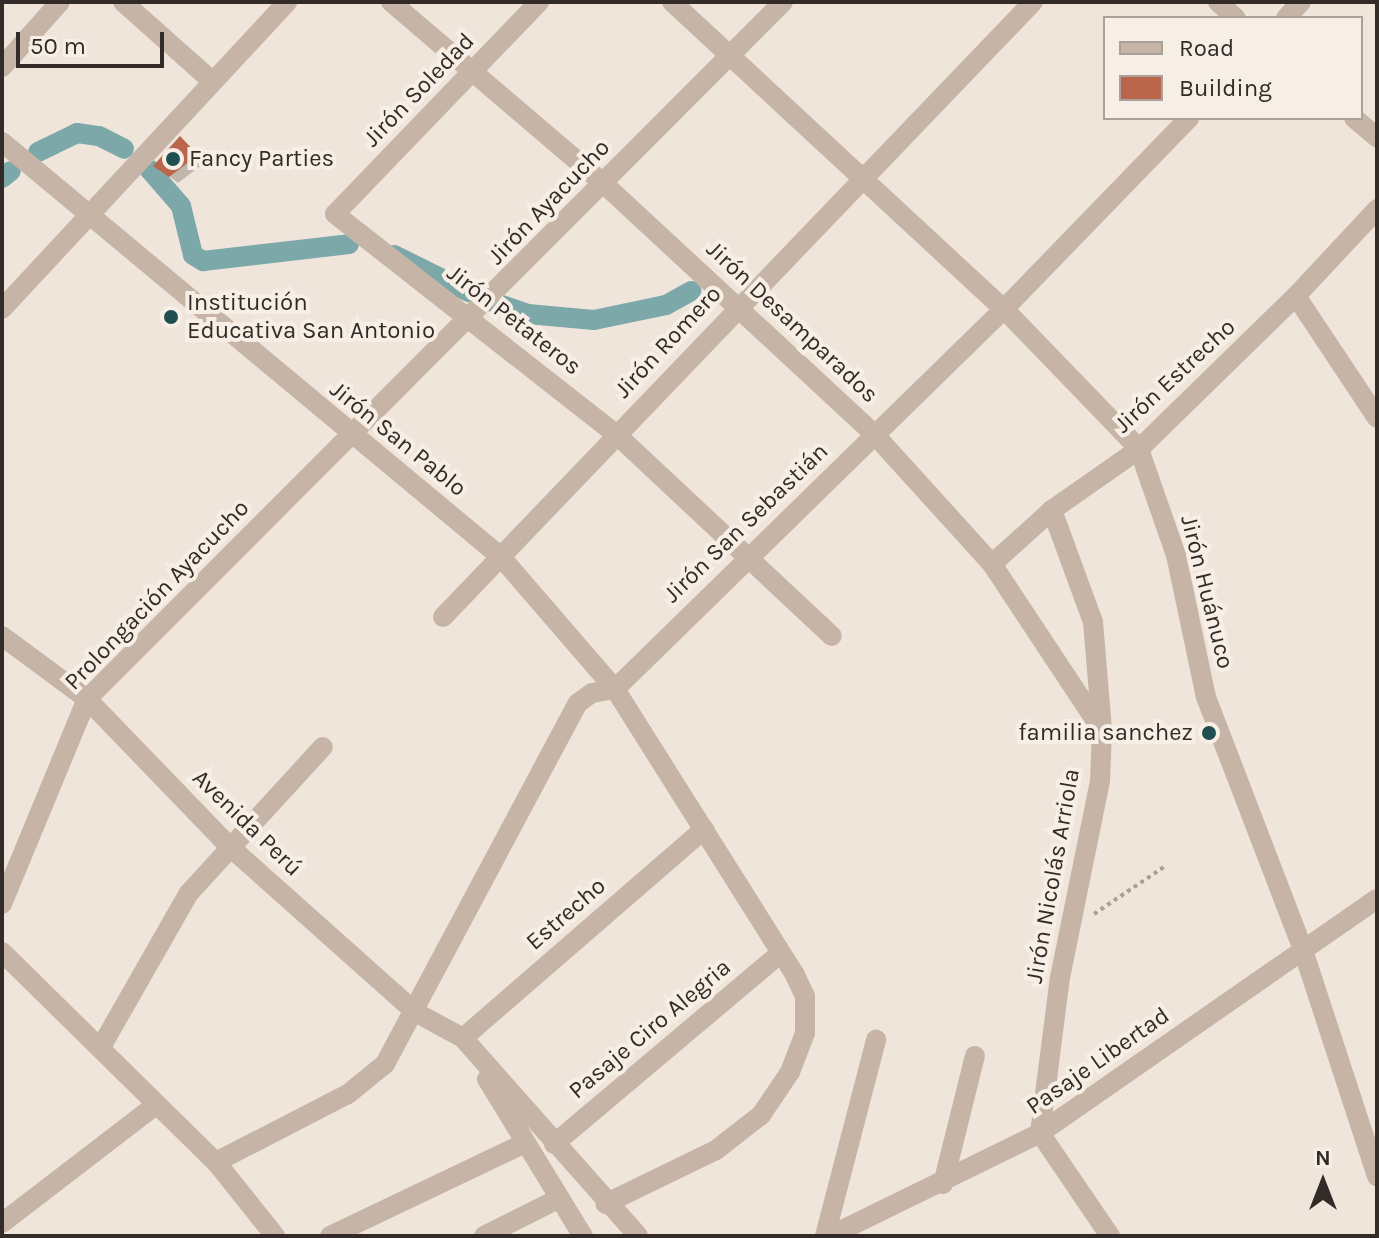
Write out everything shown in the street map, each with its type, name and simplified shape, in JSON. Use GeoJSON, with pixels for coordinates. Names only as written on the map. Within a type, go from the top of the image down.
{"type":"FeatureCollection","features":[{"type":"Feature","properties":{"kind":"street"},"geometry":{"type":"LineString","coordinates":[[2,67],[60,2]]}},
{"type":"Feature","properties":{"kind":"street"},"geometry":{"type":"LineString","coordinates":[[123,2],[212,81]]}},
{"type":"Feature","properties":{"kind":"street"},"geometry":{"type":"LineString","coordinates":[[2,309],[287,2]]}},
{"type":"Feature","properties":{"kind":"street","name":"Jirón Desamparados"},"geometry":{"type":"LineString","coordinates":[[391,2],[603,183],[875,435],[992,564],[1102,730]]}},
{"type":"Feature","properties":{"kind":"street","name":"Jirón Soledad"},"geometry":{"type":"LineString","coordinates":[[335,214],[539,2]]}},
{"type":"Feature","properties":{"kind":"street","name":"Jirón Huánuco"},"geometry":{"type":"LineString","coordinates":[[672,2],[859,179],[1004,309],[1139,449],[1176,555],[1206,697],[1303,950],[1377,1176]]}},
{"type":"Feature","properties":{"kind":"street","name":"Jirón Ayacucho"},"geometry":{"type":"LineString","coordinates":[[350,436],[471,319],[783,2]]}},
{"type":"Feature","properties":{"kind":"street","name":"Jirón Romero"},"geometry":{"type":"LineString","coordinates":[[443,617],[859,179],[1033,2]]}},
{"type":"Feature","properties":{"kind":"street"},"geometry":{"type":"LineString","coordinates":[[1218,2],[1234,16]]}},
{"type":"Feature","properties":{"kind":"street","name":"Jirón San Sebastián"},"geometry":{"type":"LineString","coordinates":[[216,1162],[370,1078],[385,1064],[578,703],[592,693],[615,689],[748,555],[1004,309],[1187,120]]}},
{"type":"Feature","properties":{"kind":"street"},"geometry":{"type":"LineString","coordinates":[[1356,120],[1377,137]]}},
{"type":"Feature","properties":{"kind":"street","name":"Jirón San Pablo"},"geometry":{"type":"LineString","coordinates":[[2,142],[350,436],[501,557],[615,689],[800,985],[808,1014],[800,1046],[776,1096],[739,1136],[605,1204]]}},
{"type":"Feature","properties":{"kind":"street","name":"Jirón Estrecho"},"geometry":{"type":"LineString","coordinates":[[992,564],[1052,510],[1139,449],[1296,296],[1377,209]]}},
{"type":"Feature","properties":{"kind":"street","name":"Jirón Petateros"},"geometry":{"type":"LineString","coordinates":[[335,214],[617,435],[832,636]]}},
{"type":"Feature","properties":{"kind":"street"},"geometry":{"type":"LineString","coordinates":[[1296,296],[1377,418]]}},
{"type":"Feature","properties":{"kind":"street","name":"Prolongación Ayacucho"},"geometry":{"type":"LineString","coordinates":[[2,904],[87,699],[350,436]]}},
{"type":"Feature","properties":{"kind":"street","name":"Jirón Nicolás Arriola"},"geometry":{"type":"LineString","coordinates":[[1040,1133],[1069,932],[1100,781],[1102,730],[1093,622],[1052,510]]}},
{"type":"Feature","properties":{"kind":"street","name":"Avenida Perú"},"geometry":{"type":"LineString","coordinates":[[2,636],[87,699],[230,847],[415,1012],[463,1038]]}},
{"type":"Feature","properties":{"kind":"street"},"geometry":{"type":"LineString","coordinates":[[101,1047],[181,905],[323,747]]}},
{"type":"Feature","properties":{"kind":"street","name":"Estrecho"},"geometry":{"type":"LineString","coordinates":[[463,1038],[704,829]]}},
{"type":"Feature","properties":{"kind":"street","name":"Pasaje Libertad"},"geometry":{"type":"LineString","coordinates":[[827,1236],[943,1184],[1040,1133],[1377,899]]}},
{"type":"Feature","properties":{"kind":"street"},"geometry":{"type":"LineString","coordinates":[[2,952],[216,1162],[275,1236]]}},
{"type":"Feature","properties":{"kind":"street","name":"Pasaje Ciro Alegria"},"geometry":{"type":"LineString","coordinates":[[554,1144],[780,954]]}},
{"type":"Feature","properties":{"kind":"street"},"geometry":{"type":"LineString","coordinates":[[463,1038],[605,1204],[638,1236]]}},
{"type":"Feature","properties":{"kind":"street"},"geometry":{"type":"LineString","coordinates":[[827,1236],[876,1040]]}},
{"type":"Feature","properties":{"kind":"street"},"geometry":{"type":"LineString","coordinates":[[943,1184],[975,1056]]}},
{"type":"Feature","properties":{"kind":"street"},"geometry":{"type":"LineString","coordinates":[[484,1063],[487,1080],[523,1144],[583,1236]]}},
{"type":"Feature","properties":{"kind":"street"},"geometry":{"type":"LineString","coordinates":[[2,1223],[156,1105]]}},
{"type":"Feature","properties":{"kind":"street"},"geometry":{"type":"LineString","coordinates":[[1040,1133],[1110,1236]]}},
{"type":"Feature","properties":{"kind":"street"},"geometry":{"type":"LineString","coordinates":[[330,1236],[523,1144]]}},
{"type":"Feature","properties":{"kind":"street"},"geometry":{"type":"LineString","coordinates":[[484,1236],[558,1199]]}},
{"type":"Feature","properties":{"kind":"path"},"geometry":{"type":"LineString","coordinates":[[1069,932],[1164,867]]}},
{"type":"Feature","properties":{"kind":"building","name":"Fancy Parties"},"geometry":{"type":"Polygon","coordinates":[[[180,136],[198,155],[169,177],[153,166],[180,136]]]}},
{"type":"Feature","properties":{"kind":"waterway"},"geometry":{"type":"LineString","coordinates":[[38,152],[77,133],[99,136],[124,149]]}},
{"type":"Feature","properties":{"kind":"waterway"},"geometry":{"type":"LineString","coordinates":[[149,169],[181,206],[193,255],[203,261],[349,244]]}},
{"type":"Feature","properties":{"kind":"waterway"},"geometry":{"type":"LineString","coordinates":[[2,178],[11,171]]}},
{"type":"Feature","properties":{"kind":"waterway"},"geometry":{"type":"LineString","coordinates":[[394,255],[469,292]]}},
{"type":"Feature","properties":{"kind":"waterway"},"geometry":{"type":"LineString","coordinates":[[490,301],[528,314],[594,320],[666,305],[691,291]]}},
{"type":"Feature","properties":{"kind":"place","name":"Fancy Parties"},"geometry":{"type":"Point","coordinates":[173,159]}},
{"type":"Feature","properties":{"kind":"place","name":"Institución Educativa San Antonio"},"geometry":{"type":"Point","coordinates":[171,317]}},
{"type":"Feature","properties":{"kind":"place","name":"familia sanchez"},"geometry":{"type":"Point","coordinates":[1209,733]}}]}
